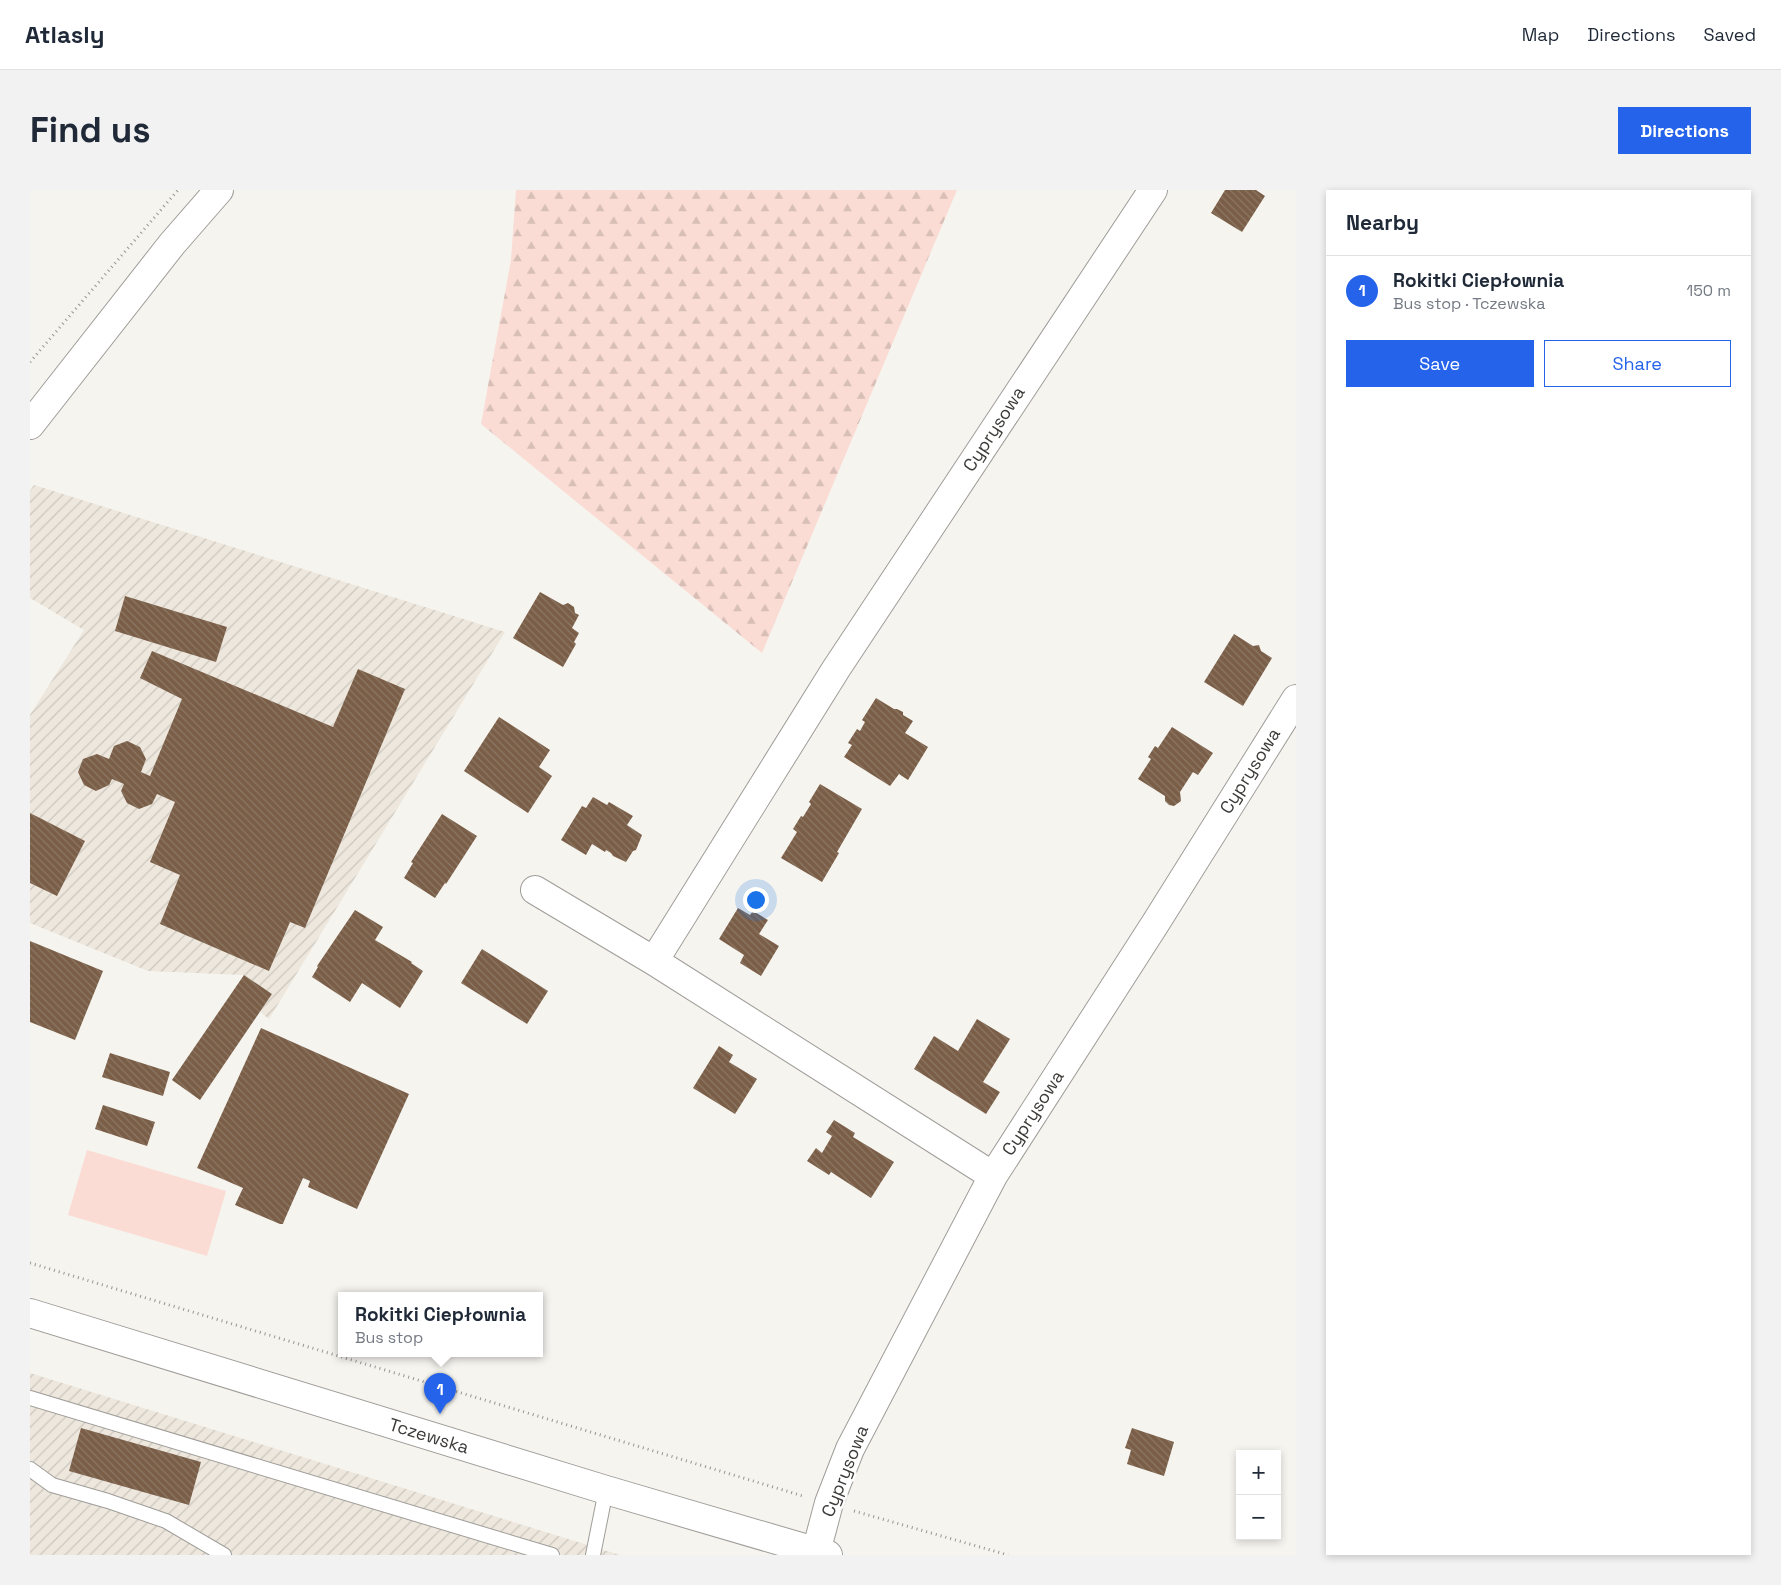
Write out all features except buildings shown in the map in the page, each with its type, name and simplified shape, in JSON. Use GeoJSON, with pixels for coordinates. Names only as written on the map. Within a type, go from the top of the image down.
{"type":"FeatureCollection","features":[{"type":"Feature","properties":{"kind":"street"},"geometry":{"type":"LineString","coordinates":[[30,425],[172,244],[219,190]]}},
{"type":"Feature","properties":{"kind":"street","name":"Cyprysowa"},"geometry":{"type":"LineString","coordinates":[[654,961],[836,669],[1152,190]]}},
{"type":"Feature","properties":{"kind":"street","name":"Cyprysowa"},"geometry":{"type":"LineString","coordinates":[[822,1553],[829,1503],[850,1449],[993,1176],[1296,699]]}},
{"type":"Feature","properties":{"kind":"street"},"geometry":{"type":"LineString","coordinates":[[534,890],[654,961],[993,1176]]}},
{"type":"Feature","properties":{"kind":"street","name":"Tczewska"},"geometry":{"type":"LineString","coordinates":[[30,1313],[606,1490],[822,1553]]}},
{"type":"Feature","properties":{"kind":"lane"},"geometry":{"type":"LineString","coordinates":[[30,1398],[552,1555]]}},
{"type":"Feature","properties":{"kind":"lane"},"geometry":{"type":"LineString","coordinates":[[30,1469],[52,1485],[108,1501],[166,1521],[224,1555]]}},
{"type":"Feature","properties":{"kind":"lane"},"geometry":{"type":"LineString","coordinates":[[593,1555],[606,1490]]}},
{"type":"Feature","properties":{"kind":"path"},"geometry":{"type":"LineString","coordinates":[[30,362],[178,190]]}},
{"type":"Feature","properties":{"kind":"path"},"geometry":{"type":"LineString","coordinates":[[30,1263],[338,1356]]}},
{"type":"Feature","properties":{"kind":"path"},"geometry":{"type":"LineString","coordinates":[[343,1357],[1008,1555]]}},
{"type":"Feature","properties":{"kind":"shaded area"},"geometry":{"type":"Polygon","coordinates":[[[34,485],[505,632],[269,1019],[260,1012],[272,994],[244,975],[148,971],[30,923],[30,715],[84,630],[30,598],[30,491],[34,485]]]}},
{"type":"Feature","properties":{"kind":"shaded area"},"geometry":{"type":"Polygon","coordinates":[[[30,1373],[620,1555],[30,1555],[30,1373]]]}},
{"type":"Feature","properties":{"kind":"green space"},"geometry":{"type":"Polygon","coordinates":[[[516,190],[957,190],[762,653],[481,424],[511,260],[516,190]]]}},
{"type":"Feature","properties":{"kind":"green space"},"geometry":{"type":"Polygon","coordinates":[[[87,1150],[226,1191],[207,1256],[68,1215],[87,1150]]]}},
{"type":"Feature","properties":{"kind":"place","name":"Rokitki Ciepłownia"},"geometry":{"type":"Point","coordinates":[440,1414]}}]}
